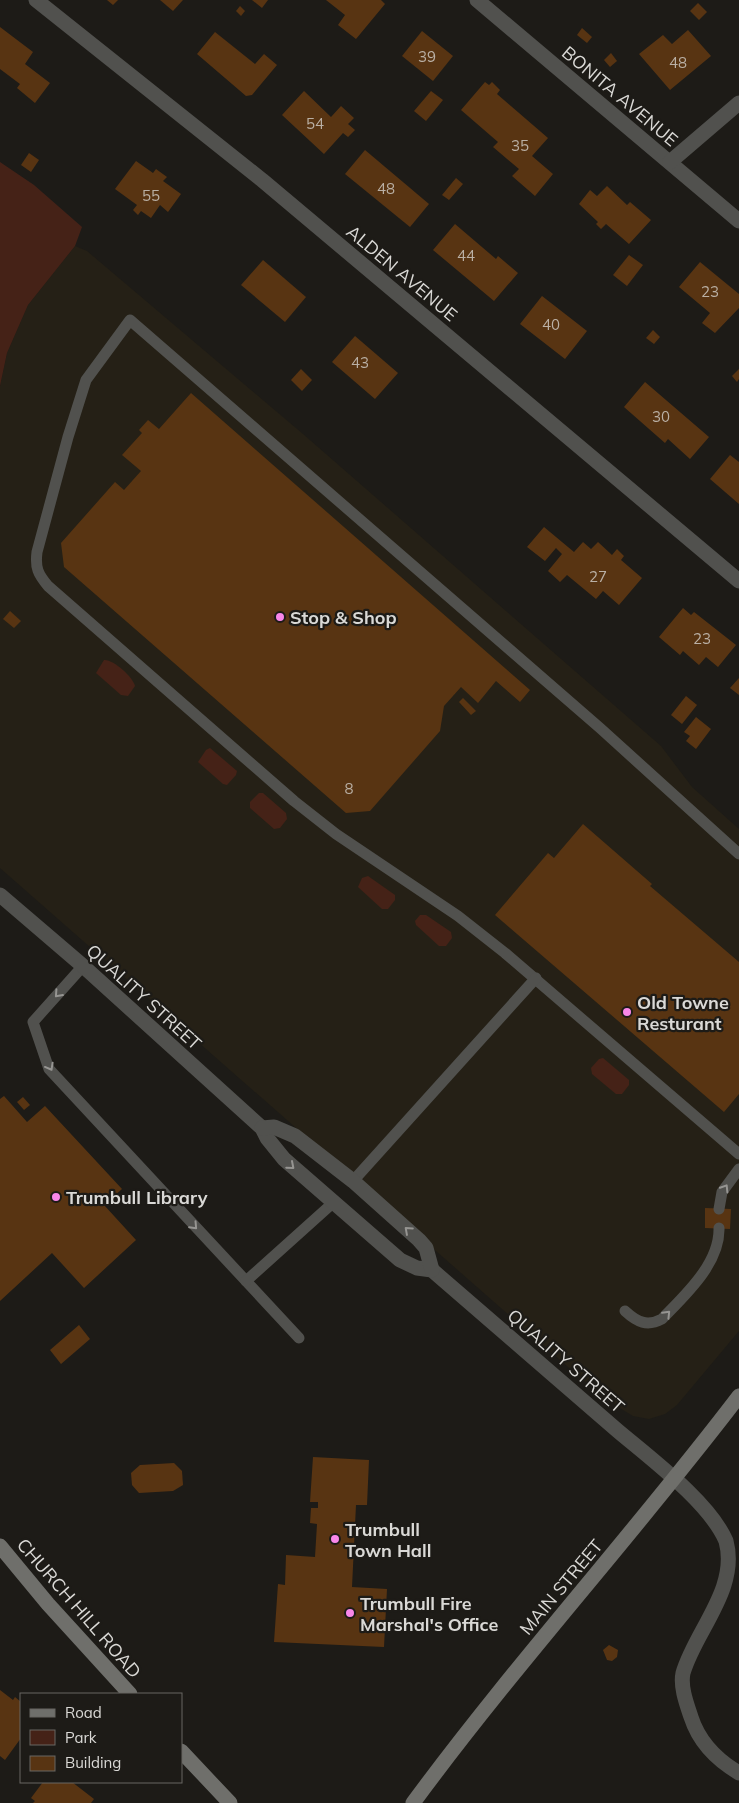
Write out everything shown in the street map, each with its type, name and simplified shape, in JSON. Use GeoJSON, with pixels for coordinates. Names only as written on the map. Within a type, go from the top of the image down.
{"type":"FeatureCollection","features":[{"type":"Feature","properties":{"kind":"main road","name":"MAIN STREET"},"geometry":{"type":"LineString","coordinates":[[413,1803],[566,1611],[675,1481],[739,1396]]}},
{"type":"Feature","properties":{"kind":"main road","name":"CHURCH HILL ROAD"},"geometry":{"type":"LineString","coordinates":[[0,1546],[48,1604],[129,1693]]}},
{"type":"Feature","properties":{"kind":"main road"},"geometry":{"type":"LineString","coordinates":[[182,1752],[230,1803]]}},
{"type":"Feature","properties":{"kind":"street","name":"ALDEN AVENUE"},"geometry":{"type":"LineString","coordinates":[[36,0],[262,180],[739,581]]}},
{"type":"Feature","properties":{"kind":"street","name":"BONITA AVENUE"},"geometry":{"type":"LineString","coordinates":[[477,0],[739,220]]}},
{"type":"Feature","properties":{"kind":"street"},"geometry":{"type":"LineString","coordinates":[[670,162],[739,103]]}},
{"type":"Feature","properties":{"kind":"street","name":"QUALITY STREET"},"geometry":{"type":"LineString","coordinates":[[0,895],[83,966],[262,1128],[279,1154],[400,1260],[417,1268],[432,1270],[675,1481],[710,1515],[726,1541],[730,1560],[728,1583],[683,1674],[684,1698],[693,1723],[706,1746],[723,1764],[739,1773]]}},
{"type":"Feature","properties":{"kind":"street"},"geometry":{"type":"LineString","coordinates":[[262,1128],[274,1127],[296,1136],[353,1181],[419,1240],[426,1248],[432,1270]]}},
{"type":"Feature","properties":{"kind":"street"},"geometry":{"type":"LineString","coordinates":[[334,1202],[353,1181]]}},
{"type":"Feature","properties":{"kind":"lane"},"geometry":{"type":"LineString","coordinates":[[739,854],[592,722],[130,320],[86,380],[68,437],[37,552],[35,565],[39,575],[48,586],[294,801],[365,855],[458,916],[536,978],[739,1154]]}},
{"type":"Feature","properties":{"kind":"lane"},"geometry":{"type":"LineString","coordinates":[[83,966],[33,1022],[49,1069],[299,1338]]}},
{"type":"Feature","properties":{"kind":"lane"},"geometry":{"type":"LineString","coordinates":[[353,1181],[536,978]]}},
{"type":"Feature","properties":{"kind":"lane"},"geometry":{"type":"LineString","coordinates":[[719,1209],[722,1192],[739,1169]]}},
{"type":"Feature","properties":{"kind":"lane"},"geometry":{"type":"LineString","coordinates":[[246,1281],[334,1202]]}},
{"type":"Feature","properties":{"kind":"lane"},"geometry":{"type":"LineString","coordinates":[[625,1311],[644,1323],[653,1324],[662,1319],[705,1269],[714,1252],[719,1228]]}},
{"type":"Feature","properties":{"kind":"shaded area"},"geometry":{"type":"Polygon","coordinates":[[[75,246],[87,251],[303,434],[661,746],[692,787],[739,829],[739,1331],[677,1405],[665,1414],[649,1419],[633,1416],[584,1381],[0,868],[0,386],[7,353],[28,305],[75,246]]]}},
{"type":"Feature","properties":{"kind":"green space"},"geometry":{"type":"Polygon","coordinates":[[[0,162],[34,185],[82,227],[75,246],[28,305],[7,353],[0,386],[0,162]]]}},
{"type":"Feature","properties":{"kind":"green space"},"geometry":{"type":"Polygon","coordinates":[[[104,660],[117,665],[133,682],[135,686],[128,696],[121,695],[96,673],[104,660]]]}},
{"type":"Feature","properties":{"kind":"green space"},"geometry":{"type":"Polygon","coordinates":[[[210,748],[237,771],[236,775],[227,785],[223,784],[198,762],[206,750],[210,748]]]}},
{"type":"Feature","properties":{"kind":"green space"},"geometry":{"type":"Polygon","coordinates":[[[259,793],[263,793],[286,813],[287,819],[280,828],[274,829],[250,808],[250,802],[259,793]]]}},
{"type":"Feature","properties":{"kind":"green space"},"geometry":{"type":"Polygon","coordinates":[[[368,876],[395,895],[395,900],[388,909],[382,909],[358,887],[362,878],[368,876]]]}},
{"type":"Feature","properties":{"kind":"green space"},"geometry":{"type":"Polygon","coordinates":[[[420,915],[426,915],[451,932],[452,938],[446,946],[439,946],[416,925],[415,921],[420,915]]]}},
{"type":"Feature","properties":{"kind":"green space"},"geometry":{"type":"Polygon","coordinates":[[[603,1058],[629,1080],[629,1085],[622,1094],[616,1094],[592,1074],[591,1068],[599,1059],[603,1058]]]}},
{"type":"Feature","properties":{"kind":"building"},"geometry":{"type":"Polygon","coordinates":[[[107,0],[118,0],[113,5],[107,0]]]}},
{"type":"Feature","properties":{"kind":"building"},"geometry":{"type":"Polygon","coordinates":[[[160,0],[183,0],[173,11],[160,0]]]}},
{"type":"Feature","properties":{"kind":"building"},"geometry":{"type":"Polygon","coordinates":[[[252,0],[268,0],[262,8],[252,0]]]}},
{"type":"Feature","properties":{"kind":"building"},"geometry":{"type":"Polygon","coordinates":[[[326,0],[381,0],[385,4],[356,39],[338,25],[345,15],[326,0]]]}},
{"type":"Feature","properties":{"kind":"building"},"geometry":{"type":"Polygon","coordinates":[[[698,3],[707,12],[699,20],[690,11],[698,3]]]}},
{"type":"Feature","properties":{"kind":"building"},"geometry":{"type":"Polygon","coordinates":[[[240,6],[245,11],[241,16],[236,11],[240,6]]]}},
{"type":"Feature","properties":{"kind":"building"},"geometry":{"type":"Polygon","coordinates":[[[0,27],[33,52],[25,64],[50,83],[35,103],[17,88],[20,84],[0,69],[0,27]]]}},
{"type":"Feature","properties":{"kind":"building"},"geometry":{"type":"Polygon","coordinates":[[[582,28],[592,37],[587,43],[577,35],[582,28]]]}},
{"type":"Feature","properties":{"kind":"building"},"geometry":{"type":"Polygon","coordinates":[[[688,30],[711,56],[670,90],[639,54],[663,35],[672,44],[688,30]]]}},
{"type":"Feature","properties":{"kind":"building"},"geometry":{"type":"Polygon","coordinates":[[[422,31],[453,56],[433,81],[402,56],[422,31]]]}},
{"type":"Feature","properties":{"kind":"building"},"geometry":{"type":"Polygon","coordinates":[[[215,32],[255,64],[264,54],[277,65],[252,95],[246,96],[197,54],[215,32]]]}},
{"type":"Feature","properties":{"kind":"building"},"geometry":{"type":"Polygon","coordinates":[[[611,53],[617,61],[610,67],[604,60],[611,53]]]}},
{"type":"Feature","properties":{"kind":"building"},"geometry":{"type":"Polygon","coordinates":[[[485,82],[489,85],[492,82],[500,90],[497,94],[548,138],[532,156],[553,174],[535,196],[512,176],[519,169],[493,147],[498,142],[461,110],[485,82]]]}},
{"type":"Feature","properties":{"kind":"building"},"geometry":{"type":"Polygon","coordinates":[[[304,91],[331,117],[341,106],[354,118],[348,124],[355,130],[348,137],[343,133],[324,154],[282,115],[304,91]]]}},
{"type":"Feature","properties":{"kind":"building"},"geometry":{"type":"Polygon","coordinates":[[[431,91],[443,100],[426,121],[414,111],[431,91]]]}},
{"type":"Feature","properties":{"kind":"building"},"geometry":{"type":"Polygon","coordinates":[[[365,150],[429,204],[410,227],[345,174],[365,150]]]}},
{"type":"Feature","properties":{"kind":"building"},"geometry":{"type":"Polygon","coordinates":[[[29,153],[39,160],[31,172],[21,165],[29,153]]]}},
{"type":"Feature","properties":{"kind":"building"},"geometry":{"type":"Polygon","coordinates":[[[136,161],[153,173],[156,169],[167,177],[163,181],[181,194],[168,212],[160,205],[151,218],[141,211],[138,215],[133,210],[137,205],[115,189],[136,161]]]}},
{"type":"Feature","properties":{"kind":"building"},"geometry":{"type":"Polygon","coordinates":[[[456,178],[463,184],[449,200],[442,195],[456,178]]]}},
{"type":"Feature","properties":{"kind":"building"},"geometry":{"type":"Polygon","coordinates":[[[607,186],[627,205],[630,202],[651,220],[629,244],[606,224],[601,229],[596,224],[598,222],[579,204],[590,190],[597,196],[607,186]]]}},
{"type":"Feature","properties":{"kind":"building"},"geometry":{"type":"Polygon","coordinates":[[[455,224],[496,259],[498,256],[518,273],[494,301],[433,250],[455,224]]]}},
{"type":"Feature","properties":{"kind":"building"},"geometry":{"type":"Polygon","coordinates":[[[629,255],[643,265],[627,286],[613,275],[629,255]]]}},
{"type":"Feature","properties":{"kind":"building"},"geometry":{"type":"Polygon","coordinates":[[[263,260],[306,297],[285,322],[241,285],[263,260]]]}},
{"type":"Feature","properties":{"kind":"building"},"geometry":{"type":"Polygon","coordinates":[[[700,262],[739,294],[739,308],[715,333],[702,323],[710,313],[679,287],[700,262]]]}},
{"type":"Feature","properties":{"kind":"building"},"geometry":{"type":"Polygon","coordinates":[[[542,296],[587,331],[565,359],[520,324],[542,296]]]}},
{"type":"Feature","properties":{"kind":"building"},"geometry":{"type":"Polygon","coordinates":[[[653,330],[660,337],[654,344],[646,338],[653,330]]]}},
{"type":"Feature","properties":{"kind":"building"},"geometry":{"type":"Polygon","coordinates":[[[355,336],[398,373],[375,399],[332,362],[355,336]]]}},
{"type":"Feature","properties":{"kind":"building"},"geometry":{"type":"Polygon","coordinates":[[[301,369],[312,380],[302,391],[291,380],[301,369]]]}},
{"type":"Feature","properties":{"kind":"building"},"geometry":{"type":"Polygon","coordinates":[[[739,369],[739,379],[737,382],[732,376],[739,369]]]}},
{"type":"Feature","properties":{"kind":"building"},"geometry":{"type":"Polygon","coordinates":[[[645,382],[709,437],[690,459],[668,439],[665,443],[624,407],[645,382]]]}},
{"type":"Feature","properties":{"kind":"building"},"geometry":{"type":"Polygon","coordinates":[[[191,393],[530,690],[520,702],[496,681],[478,703],[461,687],[444,706],[440,731],[370,811],[346,813],[64,567],[61,543],[115,482],[124,490],[141,471],[122,455],[142,433],[139,430],[148,420],[159,429],[191,393]]]}},
{"type":"Feature","properties":{"kind":"building"},"geometry":{"type":"Polygon","coordinates":[[[730,455],[739,462],[739,504],[710,479],[730,455]]]}},
{"type":"Feature","properties":{"kind":"building"},"geometry":{"type":"Polygon","coordinates":[[[544,527],[574,552],[583,542],[591,549],[598,542],[612,555],[617,549],[624,556],[621,560],[642,578],[619,605],[603,591],[596,599],[567,575],[560,582],[548,571],[562,554],[556,548],[545,561],[527,547],[544,527]]]}},
{"type":"Feature","properties":{"kind":"building"},"geometry":{"type":"Polygon","coordinates":[[[683,608],[691,615],[694,612],[736,645],[718,667],[706,657],[699,665],[683,651],[680,655],[659,637],[683,608]]]}},
{"type":"Feature","properties":{"kind":"building"},"geometry":{"type":"Polygon","coordinates":[[[10,611],[21,621],[14,628],[3,619],[10,611]]]}},
{"type":"Feature","properties":{"kind":"building"},"geometry":{"type":"Polygon","coordinates":[[[739,678],[739,695],[730,688],[739,678]]]}},
{"type":"Feature","properties":{"kind":"building"},"geometry":{"type":"Polygon","coordinates":[[[686,696],[697,705],[682,724],[671,715],[686,696]]]}},
{"type":"Feature","properties":{"kind":"building"},"geometry":{"type":"Polygon","coordinates":[[[463,698],[476,711],[471,715],[459,702],[463,698]]]}},
{"type":"Feature","properties":{"kind":"building"},"geometry":{"type":"Polygon","coordinates":[[[696,717],[711,729],[696,749],[686,741],[690,736],[684,732],[696,717]]]}},
{"type":"Feature","properties":{"kind":"building"},"geometry":{"type":"Polygon","coordinates":[[[583,824],[652,884],[650,886],[739,962],[739,1094],[724,1112],[495,915],[548,853],[554,858],[583,824]]]}},
{"type":"Feature","properties":{"kind":"building","name":"Trumbull Library"},"geometry":{"type":"Polygon","coordinates":[[[4,1096],[27,1122],[45,1106],[122,1189],[104,1205],[136,1240],[84,1288],[52,1253],[0,1301],[0,1099],[4,1096]]]}},
{"type":"Feature","properties":{"kind":"building"},"geometry":{"type":"Polygon","coordinates":[[[23,1097],[30,1105],[24,1110],[17,1102],[23,1097]]]}},
{"type":"Feature","properties":{"kind":"building"},"geometry":{"type":"Polygon","coordinates":[[[705,1208],[731,1209],[730,1229],[705,1228],[705,1208]]]}},
{"type":"Feature","properties":{"kind":"building"},"geometry":{"type":"Polygon","coordinates":[[[79,1325],[90,1339],[61,1364],[50,1350],[79,1325]]]}},
{"type":"Feature","properties":{"kind":"building","name":"Trumbull Town Hall"},"geometry":{"type":"Polygon","coordinates":[[[313,1457],[369,1460],[367,1505],[356,1505],[352,1587],[387,1589],[384,1647],[274,1642],[278,1584],[285,1585],[286,1555],[315,1557],[317,1524],[310,1523],[311,1508],[318,1508],[318,1502],[310,1502],[313,1457]]]}},
{"type":"Feature","properties":{"kind":"building"},"geometry":{"type":"Polygon","coordinates":[[[174,1463],[182,1471],[183,1485],[173,1491],[139,1493],[132,1485],[131,1473],[140,1465],[174,1463]]]}},
{"type":"Feature","properties":{"kind":"building"},"geometry":{"type":"Polygon","coordinates":[[[609,1645],[618,1650],[617,1657],[612,1661],[607,1660],[603,1650],[609,1645]]]}},
{"type":"Feature","properties":{"kind":"building"},"geometry":{"type":"Polygon","coordinates":[[[0,1690],[13,1700],[15,1697],[20,1701],[20,1739],[5,1760],[0,1756],[0,1690]]]}},
{"type":"Feature","properties":{"kind":"building"},"geometry":{"type":"Polygon","coordinates":[[[42,1783],[73,1783],[94,1799],[91,1803],[33,1803],[35,1801],[31,1798],[42,1783]]]}},
{"type":"Feature","properties":{"kind":"place","name":"Stop & Shop"},"geometry":{"type":"Point","coordinates":[280,617]}},
{"type":"Feature","properties":{"kind":"place","name":"Old Towne Resturant"},"geometry":{"type":"Point","coordinates":[627,1012]}},
{"type":"Feature","properties":{"kind":"place","name":"Trumbull Library"},"geometry":{"type":"Point","coordinates":[56,1197]}},
{"type":"Feature","properties":{"kind":"place","name":"Trumbull Town Hall"},"geometry":{"type":"Point","coordinates":[335,1539]}},
{"type":"Feature","properties":{"kind":"place","name":"Trumbull Fire Marshal's Office"},"geometry":{"type":"Point","coordinates":[350,1613]}}]}
